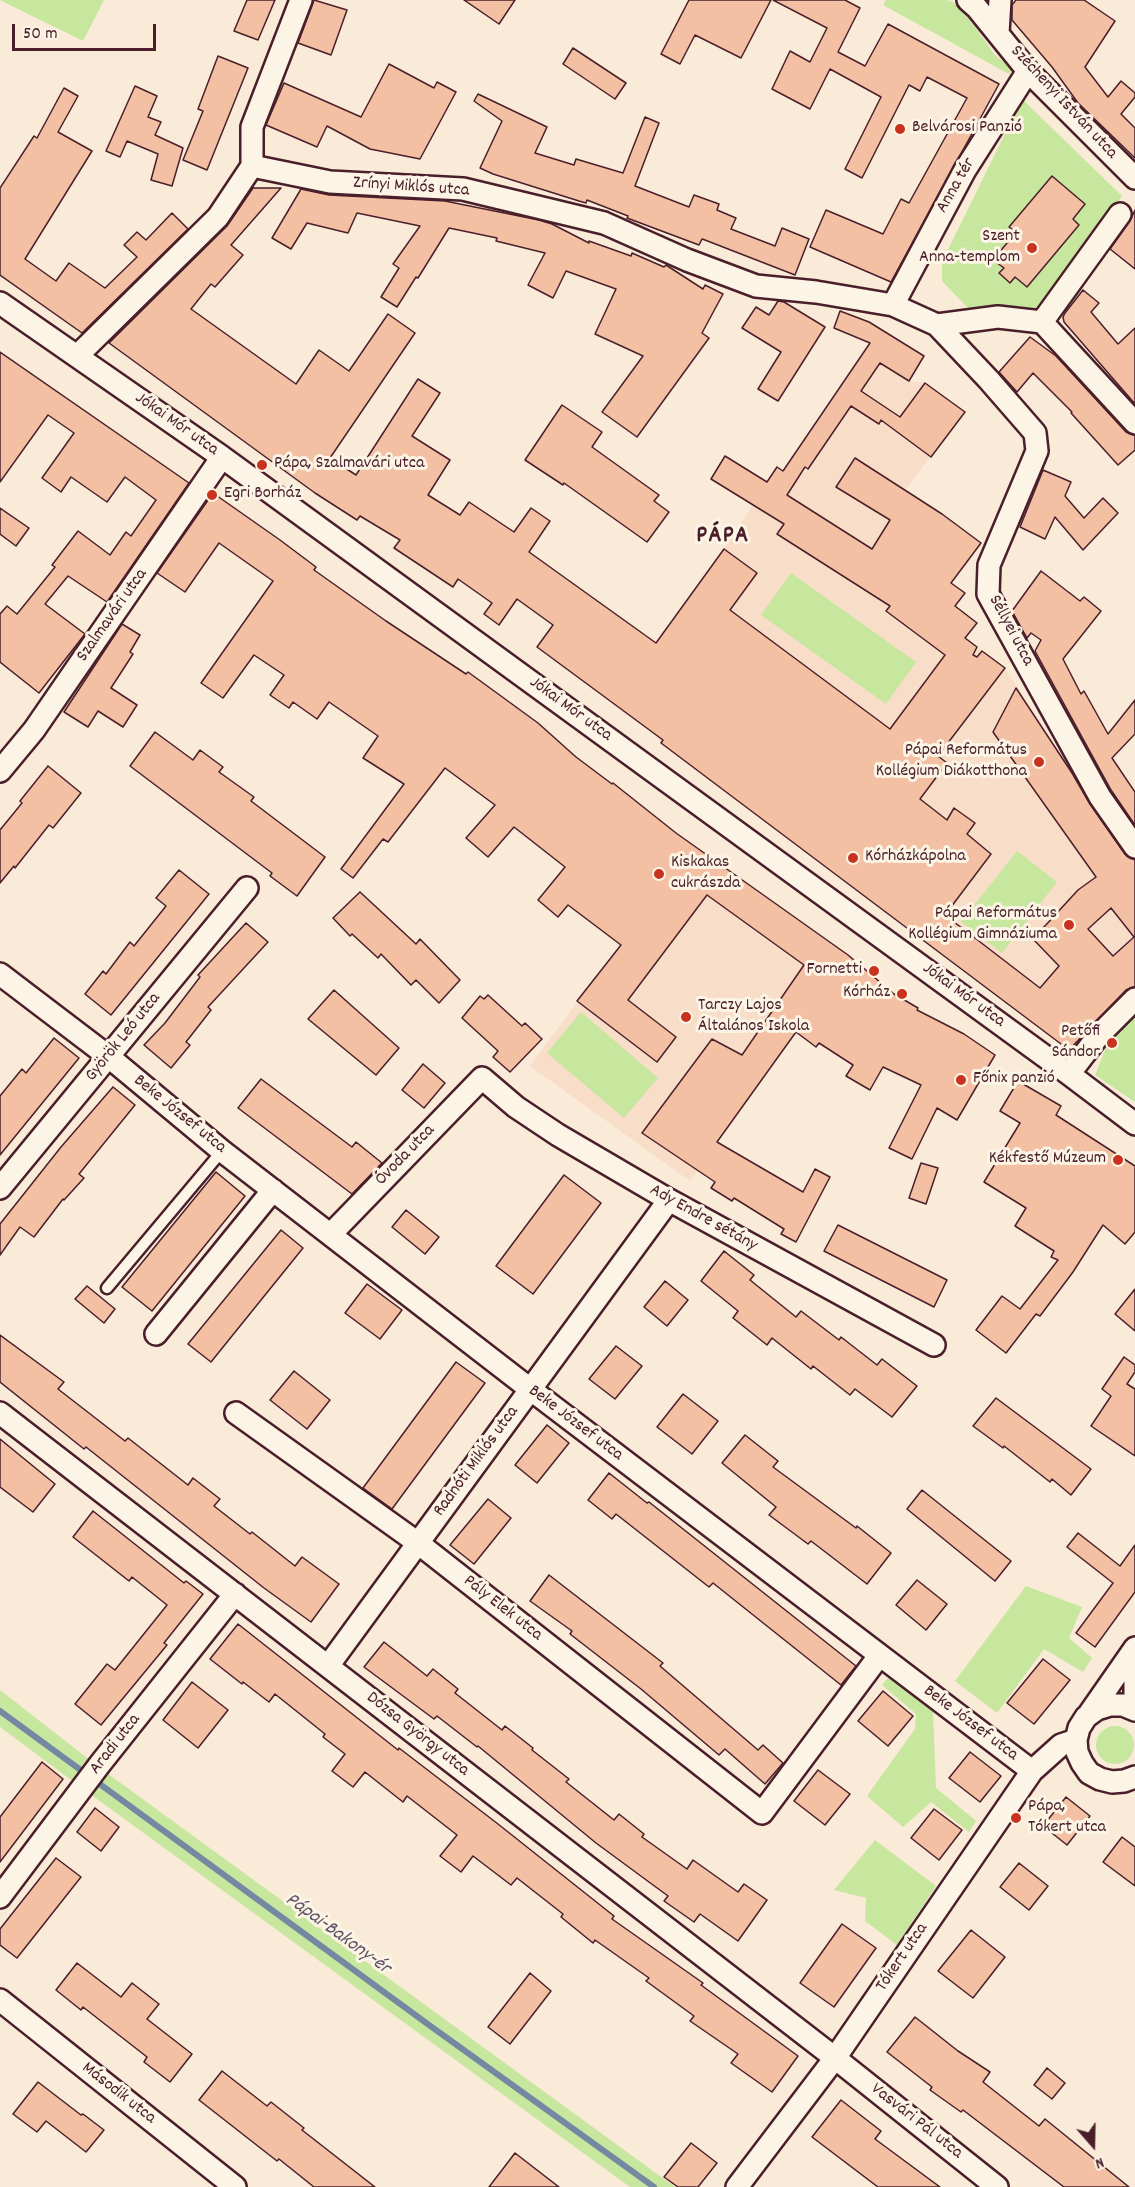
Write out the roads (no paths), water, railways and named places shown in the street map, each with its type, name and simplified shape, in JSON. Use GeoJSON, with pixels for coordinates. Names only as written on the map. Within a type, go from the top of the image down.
{"type":"FeatureCollection","features":[{"type":"Feature","properties":{"kind":"street"},"geometry":{"type":"LineString","coordinates":[[77,356],[219,217],[252,166],[252,127],[301,0]]}},
{"type":"Feature","properties":{"kind":"street","name":"Széchenyi István utca"},"geometry":{"type":"LineString","coordinates":[[968,0],[1028,71],[1135,178]]}},
{"type":"Feature","properties":{"kind":"street"},"geometry":{"type":"LineString","coordinates":[[998,33],[1000,0]]}},
{"type":"Feature","properties":{"kind":"street","name":"Anna tér"},"geometry":{"type":"LineString","coordinates":[[893,305],[966,170],[1028,71]]}},
{"type":"Feature","properties":{"kind":"street","name":"Zrínyi Miklós utca"},"geometry":{"type":"LineString","coordinates":[[252,166],[330,182],[463,189],[604,223],[687,260],[756,286],[816,292],[893,305]]}},
{"type":"Feature","properties":{"kind":"street"},"geometry":{"type":"LineString","coordinates":[[1042,322],[1120,214]]}},
{"type":"Feature","properties":{"kind":"street","name":"Jókai Mór utca"},"geometry":{"type":"LineString","coordinates":[[0,303],[222,457],[1135,1124]]}},
{"type":"Feature","properties":{"kind":"street"},"geometry":{"type":"LineString","coordinates":[[893,305],[937,325],[998,317],[1042,322],[1135,423]]}},
{"type":"Feature","properties":{"kind":"street","name":"Séllyei utca"},"geometry":{"type":"LineString","coordinates":[[937,325],[1035,433],[1037,451],[989,564],[988,594],[1100,797],[1135,847]]}},
{"type":"Feature","properties":{"kind":"street","name":"Szalmavári utca"},"geometry":{"type":"LineString","coordinates":[[0,771],[34,730],[222,457]]}},
{"type":"Feature","properties":{"kind":"street","name":"Györök Leó utca"},"geometry":{"type":"LineString","coordinates":[[0,1188],[247,888]]}},
{"type":"Feature","properties":{"kind":"street","name":"Beke József utca"},"geometry":{"type":"LineString","coordinates":[[0,974],[109,1057],[222,1151],[530,1389],[1032,1771]]}},
{"type":"Feature","properties":{"kind":"street"},"geometry":{"type":"LineString","coordinates":[[1069,1074],[1099,1035],[1135,999]]}},
{"type":"Feature","properties":{"kind":"street","name":"Ady Endre sétány"},"geometry":{"type":"LineString","coordinates":[[482,1078],[516,1107],[558,1135],[669,1200],[934,1345]]}},
{"type":"Feature","properties":{"kind":"street","name":"Óvoda utca"},"geometry":{"type":"LineString","coordinates":[[331,1234],[482,1078]]}},
{"type":"Feature","properties":{"kind":"street"},"geometry":{"type":"LineString","coordinates":[[156,1334],[273,1190]]}},
{"type":"Feature","properties":{"kind":"street","name":"Radnóti Miklós utca"},"geometry":{"type":"LineString","coordinates":[[328,1666],[669,1200]]}},
{"type":"Feature","properties":{"kind":"street","name":"Dózsa György utca"},"geometry":{"type":"LineString","coordinates":[[0,1413],[835,2058]]}},
{"type":"Feature","properties":{"kind":"street","name":"Pály Elek utca"},"geometry":{"type":"LineString","coordinates":[[236,1413],[418,1542],[762,1813],[879,1656]]}},
{"type":"Feature","properties":{"kind":"street","name":"Aradi utca"},"geometry":{"type":"LineString","coordinates":[[0,1897],[100,1764],[235,1594]]}},
{"type":"Feature","properties":{"kind":"street"},"geometry":{"type":"LineString","coordinates":[[1135,1648],[1086,1717],[1079,1728],[1076,1740],[1077,1752],[1089,1773],[1112,1782],[1135,1777]]}},
{"type":"Feature","properties":{"kind":"street"},"geometry":{"type":"LineString","coordinates":[[1135,1667],[1135,1697]]}},
{"type":"Feature","properties":{"kind":"street"},"geometry":{"type":"LineString","coordinates":[[1086,1717],[1097,1709],[1110,1705],[1135,1710]]}},
{"type":"Feature","properties":{"kind":"street","name":"Tókert utca"},"geometry":{"type":"LineString","coordinates":[[736,2187],[835,2058],[1032,1771],[1061,1745],[1076,1740]]}},
{"type":"Feature","properties":{"kind":"street","name":"Második utca"},"geometry":{"type":"LineString","coordinates":[[0,2000],[236,2187]]}},
{"type":"Feature","properties":{"kind":"street","name":"Vasvári Pál utca"},"geometry":{"type":"LineString","coordinates":[[835,2058],[997,2187]]}},
{"type":"Feature","properties":{"kind":"lane"},"geometry":{"type":"LineString","coordinates":[[107,1288],[222,1151]]}},
{"type":"Feature","properties":{"kind":"waterway","name":"Pápai-Bakony-ér"},"geometry":{"type":"LineString","coordinates":[[0,1711],[654,2187]]}},
{"type":"Feature","properties":{"kind":"place","name":"Belvárosi Panzió"},"geometry":{"type":"Point","coordinates":[900,129]}},
{"type":"Feature","properties":{"kind":"place","name":"Szent Anna-templom"},"geometry":{"type":"Point","coordinates":[1032,248]}},
{"type":"Feature","properties":{"kind":"place","name":"Pápa, Szalmavári utca"},"geometry":{"type":"Point","coordinates":[262,465]}},
{"type":"Feature","properties":{"kind":"place","name":"Egri Borház"},"geometry":{"type":"Point","coordinates":[212,495]}},
{"type":"Feature","properties":{"kind":"place","name":"Pápai Református Kollégium Diákotthona"},"geometry":{"type":"Point","coordinates":[1039,762]}},
{"type":"Feature","properties":{"kind":"place","name":"Kórházkápolna"},"geometry":{"type":"Point","coordinates":[853,858]}},
{"type":"Feature","properties":{"kind":"place","name":"Kiskakas cukrászda"},"geometry":{"type":"Point","coordinates":[659,874]}},
{"type":"Feature","properties":{"kind":"place","name":"Pápai Református Kollégium Gimnáziuma"},"geometry":{"type":"Point","coordinates":[1069,925]}},
{"type":"Feature","properties":{"kind":"place","name":"Fornetti"},"geometry":{"type":"Point","coordinates":[874,971]}},
{"type":"Feature","properties":{"kind":"place","name":"Kórház"},"geometry":{"type":"Point","coordinates":[902,994]}},
{"type":"Feature","properties":{"kind":"place","name":"Tarczy Lajos Általános Iskola"},"geometry":{"type":"Point","coordinates":[686,1017]}},
{"type":"Feature","properties":{"kind":"place","name":"Petőfi Sándor"},"geometry":{"type":"Point","coordinates":[1112,1043]}},
{"type":"Feature","properties":{"kind":"place","name":"Főnix panzió"},"geometry":{"type":"Point","coordinates":[961,1080]}},
{"type":"Feature","properties":{"kind":"place","name":"Kékfestő Múzeum"},"geometry":{"type":"Point","coordinates":[1118,1160]}},
{"type":"Feature","properties":{"kind":"place","name":"Pápa, Tókert utca"},"geometry":{"type":"Point","coordinates":[1016,1818]}},
{"type":"Feature","properties":{"kind":"district","name":"PÁPA"},"geometry":{"type":"Point","coordinates":[723,538]}}]}
